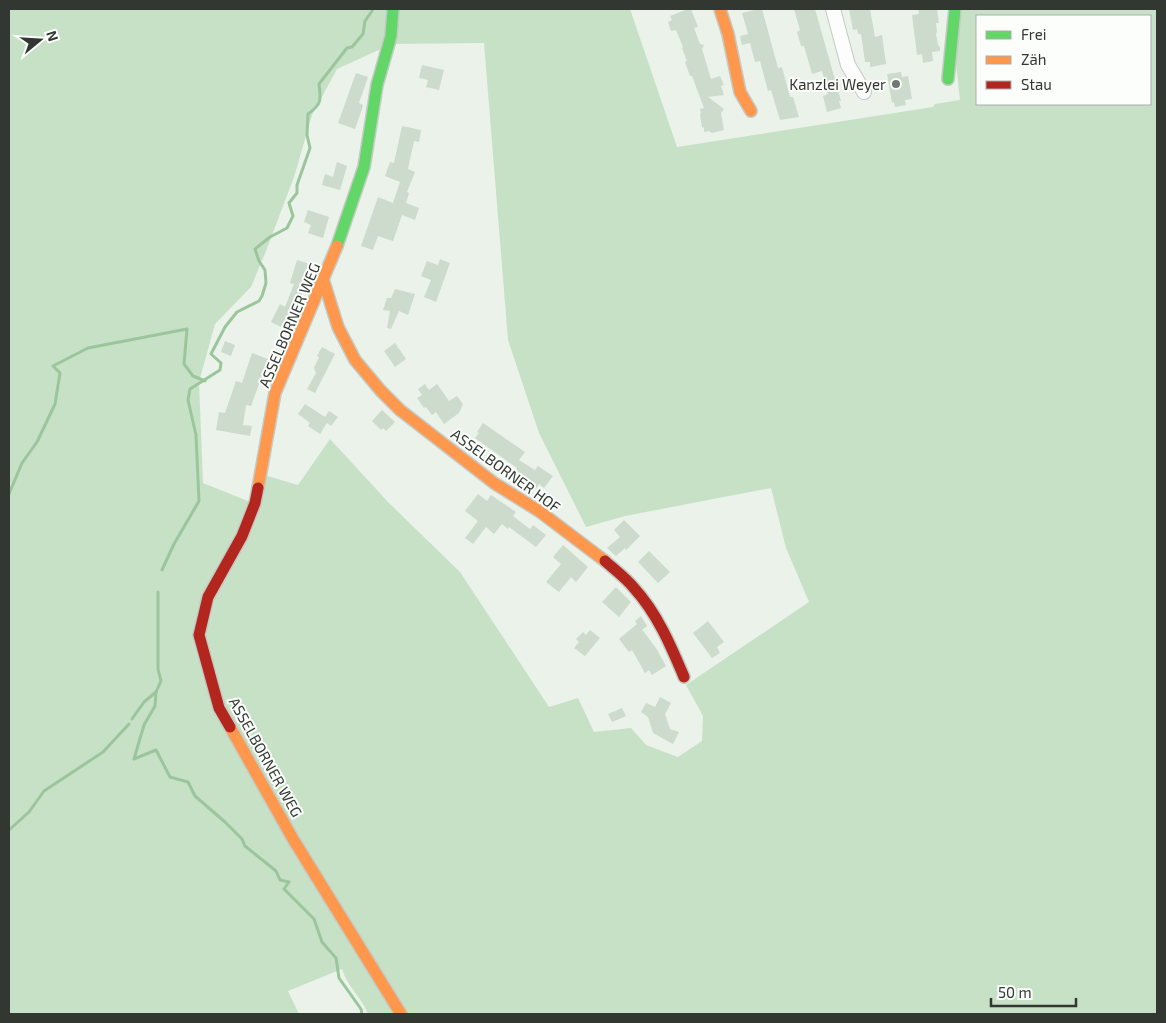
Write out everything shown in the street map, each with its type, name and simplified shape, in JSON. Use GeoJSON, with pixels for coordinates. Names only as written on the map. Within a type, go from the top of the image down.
{"type":"FeatureCollection","features":[{"type":"Feature","properties":{"kind":"street","name":"ASSELBORNER WEG"},"geometry":{"type":"LineString","coordinates":[[393,9],[391,36],[377,85],[364,167],[346,225],[275,392],[255,503],[242,536],[208,597],[199,634],[219,708],[294,839],[401,1014]]}},
{"type":"Feature","properties":{"kind":"street"},"geometry":{"type":"LineString","coordinates":[[720,9],[728,34],[740,92],[752,111]]}},
{"type":"Feature","properties":{"kind":"street"},"geometry":{"type":"LineString","coordinates":[[834,9],[848,65],[864,92]]}},
{"type":"Feature","properties":{"kind":"street"},"geometry":{"type":"LineString","coordinates":[[948,80],[955,9]]}},
{"type":"Feature","properties":{"kind":"street","name":"ASSELBORNER HOF"},"geometry":{"type":"LineString","coordinates":[[323,279],[338,327],[355,360],[381,391],[400,410],[494,483],[539,512],[597,554],[634,587],[655,616],[684,677]]}},
{"type":"Feature","properties":{"kind":"green space"},"geometry":{"type":"Polygon","coordinates":[[[9,9],[630,9],[677,147],[933,107],[935,104],[960,100],[954,46],[955,9],[1157,9],[1157,1014],[407,1014],[300,840],[222,708],[201,636],[210,598],[245,537],[258,504],[264,475],[298,485],[330,439],[388,502],[460,572],[549,707],[578,698],[594,732],[631,728],[646,745],[678,757],[702,741],[703,716],[686,685],[809,602],[786,548],[771,488],[625,516],[586,527],[539,433],[508,340],[484,43],[392,44],[337,69],[312,115],[294,177],[251,287],[215,324],[199,382],[203,483],[253,503],[239,536],[206,594],[197,635],[217,710],[340,925],[395,1014],[368,1014],[347,981],[342,969],[288,991],[299,1014],[9,1014],[9,9]]]}},
{"type":"Feature","properties":{"kind":"building"},"geometry":{"type":"Polygon","coordinates":[[[691,9],[698,27],[694,28],[700,44],[704,45],[702,49],[711,79],[720,76],[724,85],[721,86],[724,95],[708,97],[724,109],[721,113],[724,130],[712,133],[709,131],[704,132],[704,127],[702,128],[700,109],[704,108],[692,76],[690,76],[685,62],[687,61],[683,47],[676,30],[671,31],[668,22],[672,20],[670,16],[691,9]]]}},
{"type":"Feature","properties":{"kind":"building"},"geometry":{"type":"Polygon","coordinates":[[[762,9],[778,68],[782,67],[790,97],[793,97],[799,117],[780,120],[771,90],[768,91],[760,61],[755,62],[750,43],[742,45],[740,36],[748,34],[742,13],[762,9]]]}},
{"type":"Feature","properties":{"kind":"building"},"geometry":{"type":"Polygon","coordinates":[[[794,9],[815,9],[841,101],[839,101],[841,108],[827,112],[823,96],[828,94],[822,71],[812,74],[804,46],[801,46],[797,32],[800,30],[794,9]]]}},
{"type":"Feature","properties":{"kind":"building"},"geometry":{"type":"Polygon","coordinates":[[[849,9],[870,9],[875,37],[882,35],[886,64],[870,67],[870,62],[865,62],[861,34],[858,34],[857,29],[853,30],[849,9]]]}},
{"type":"Feature","properties":{"kind":"building"},"geometry":{"type":"Polygon","coordinates":[[[918,9],[937,9],[939,23],[936,23],[936,34],[940,51],[932,52],[933,61],[923,63],[922,54],[917,55],[912,15],[919,14],[918,9]]]}},
{"type":"Feature","properties":{"kind":"building"},"geometry":{"type":"Polygon","coordinates":[[[422,65],[444,70],[439,90],[426,87],[428,80],[419,78],[422,65]]]}},
{"type":"Feature","properties":{"kind":"building"},"geometry":{"type":"Polygon","coordinates":[[[901,72],[902,77],[908,76],[912,99],[905,100],[906,105],[895,107],[894,102],[892,103],[887,74],[901,72]]]}},
{"type":"Feature","properties":{"kind":"building"},"geometry":{"type":"Polygon","coordinates":[[[356,73],[368,77],[359,103],[363,105],[355,129],[338,123],[356,73]]]}},
{"type":"Feature","properties":{"kind":"building"},"geometry":{"type":"Polygon","coordinates":[[[402,126],[421,130],[419,142],[414,141],[408,169],[415,172],[407,192],[409,193],[406,203],[419,208],[415,220],[402,215],[393,241],[378,236],[373,250],[361,246],[378,197],[393,203],[400,182],[385,176],[390,162],[394,163],[402,126]]]}},
{"type":"Feature","properties":{"kind":"building"},"geometry":{"type":"Polygon","coordinates":[[[337,162],[347,166],[340,190],[322,185],[325,174],[333,177],[337,162]]]}},
{"type":"Feature","properties":{"kind":"building"},"geometry":{"type":"Polygon","coordinates":[[[308,210],[329,217],[323,238],[308,233],[311,225],[304,222],[308,210]]]}},
{"type":"Feature","properties":{"kind":"building"},"geometry":{"type":"Polygon","coordinates":[[[440,259],[450,263],[436,302],[424,297],[431,280],[421,276],[427,261],[438,265],[440,259]]]}},
{"type":"Feature","properties":{"kind":"building"},"geometry":{"type":"Polygon","coordinates":[[[297,260],[313,265],[300,299],[285,329],[271,322],[280,304],[285,307],[294,284],[290,283],[297,260]]]}},
{"type":"Feature","properties":{"kind":"building"},"geometry":{"type":"Polygon","coordinates":[[[395,289],[415,294],[408,315],[399,311],[391,329],[387,328],[390,311],[383,310],[387,298],[391,298],[395,289]]]}},
{"type":"Feature","properties":{"kind":"building"},"geometry":{"type":"Polygon","coordinates":[[[225,341],[235,345],[231,356],[221,352],[225,341]]]}},
{"type":"Feature","properties":{"kind":"building"},"geometry":{"type":"Polygon","coordinates":[[[395,343],[406,359],[395,367],[384,351],[395,343]]]}},
{"type":"Feature","properties":{"kind":"building"},"geometry":{"type":"Polygon","coordinates":[[[322,347],[335,354],[315,393],[307,389],[316,373],[314,368],[322,347]]]}},
{"type":"Feature","properties":{"kind":"building"},"geometry":{"type":"Polygon","coordinates":[[[252,353],[268,359],[251,406],[246,405],[243,425],[252,426],[250,436],[216,430],[219,412],[225,413],[236,381],[242,383],[252,353]]]}},
{"type":"Feature","properties":{"kind":"building"},"geometry":{"type":"Polygon","coordinates":[[[425,384],[429,390],[437,384],[449,401],[457,396],[463,404],[459,413],[444,424],[436,412],[432,415],[417,398],[422,395],[418,389],[425,384]]]}},
{"type":"Feature","properties":{"kind":"building"},"geometry":{"type":"Polygon","coordinates":[[[305,404],[325,417],[329,411],[338,417],[331,426],[327,423],[320,434],[308,426],[310,423],[298,414],[305,404]]]}},
{"type":"Feature","properties":{"kind":"building"},"geometry":{"type":"Polygon","coordinates":[[[382,410],[395,422],[386,431],[383,428],[381,430],[372,421],[382,410]]]}},
{"type":"Feature","properties":{"kind":"building"},"geometry":{"type":"Polygon","coordinates":[[[483,423],[525,452],[519,460],[535,470],[538,466],[553,476],[544,488],[539,484],[536,489],[527,482],[529,479],[515,470],[517,468],[475,438],[483,423]]]}},
{"type":"Feature","properties":{"kind":"building"},"geometry":{"type":"Polygon","coordinates":[[[478,494],[487,501],[491,495],[516,512],[513,516],[530,529],[533,525],[546,535],[536,547],[502,524],[494,534],[486,527],[473,544],[465,538],[478,521],[465,511],[478,494]]]}},
{"type":"Feature","properties":{"kind":"building"},"geometry":{"type":"Polygon","coordinates":[[[624,520],[640,536],[626,550],[625,548],[616,556],[607,548],[620,537],[614,530],[624,520]]]}},
{"type":"Feature","properties":{"kind":"building"},"geometry":{"type":"Polygon","coordinates":[[[563,545],[588,567],[576,582],[571,577],[559,592],[546,582],[561,564],[553,557],[563,545]]]}},
{"type":"Feature","properties":{"kind":"building"},"geometry":{"type":"Polygon","coordinates":[[[649,551],[670,572],[658,583],[638,562],[649,551]]]}},
{"type":"Feature","properties":{"kind":"building"},"geometry":{"type":"Polygon","coordinates":[[[616,587],[631,602],[619,617],[602,602],[616,587]]]}},
{"type":"Feature","properties":{"kind":"building"},"geometry":{"type":"Polygon","coordinates":[[[641,616],[647,626],[642,630],[656,648],[666,666],[652,675],[649,670],[645,673],[632,650],[629,652],[619,639],[637,624],[635,621],[641,616]]]}},
{"type":"Feature","properties":{"kind":"building"},"geometry":{"type":"Polygon","coordinates":[[[708,621],[724,642],[717,647],[720,653],[712,658],[693,633],[708,621]]]}},
{"type":"Feature","properties":{"kind":"building"},"geometry":{"type":"Polygon","coordinates":[[[590,630],[600,638],[585,656],[574,648],[579,642],[576,639],[583,632],[586,635],[590,630]]]}},
{"type":"Feature","properties":{"kind":"building"},"geometry":{"type":"Polygon","coordinates":[[[660,697],[671,703],[665,714],[670,729],[679,732],[673,744],[653,733],[648,717],[641,712],[646,703],[655,707],[660,697]]]}},
{"type":"Feature","properties":{"kind":"building"},"geometry":{"type":"Polygon","coordinates":[[[622,708],[626,716],[612,722],[608,714],[622,708]]]}},
{"type":"Feature","properties":{"kind":"waterway"},"geometry":{"type":"LineString","coordinates":[[162,570],[174,544],[199,501],[196,435],[188,400],[190,389],[220,370],[221,363],[211,354],[225,327],[237,312],[259,301],[262,296],[266,283],[265,270],[259,261],[255,249],[270,237],[287,228],[293,216],[289,203],[297,193],[297,185],[310,148],[307,135],[308,114],[320,101],[319,84],[347,48],[352,47],[363,34],[365,21],[372,9]]}},
{"type":"Feature","properties":{"kind":"waterway"},"geometry":{"type":"LineString","coordinates":[[9,494],[22,463],[37,442],[55,404],[60,373],[53,366],[88,348],[187,329],[184,364],[193,376],[205,381]]}},
{"type":"Feature","properties":{"kind":"waterway"},"geometry":{"type":"LineString","coordinates":[[158,592],[158,669],[161,681],[156,692],[155,706],[144,725],[134,759],[156,750],[170,777],[188,782],[195,796],[225,822],[242,839],[245,846],[276,871],[280,880],[289,882],[284,889],[314,919],[322,942],[336,958],[339,978],[361,1009],[362,1014]]}},
{"type":"Feature","properties":{"kind":"waterway"},"geometry":{"type":"LineString","coordinates":[[132,719],[144,702],[156,692]]}},
{"type":"Feature","properties":{"kind":"waterway"},"geometry":{"type":"LineString","coordinates":[[9,830],[29,812],[44,791],[103,752],[129,724]]}},
{"type":"Feature","properties":{"kind":"traffic: fast"},"geometry":{"type":"LineString","coordinates":[[337,246],[364,167],[377,85],[391,36],[393,9]]}},
{"type":"Feature","properties":{"kind":"traffic: fast"},"geometry":{"type":"LineString","coordinates":[[948,79],[955,9]]}},
{"type":"Feature","properties":{"kind":"traffic: slow"},"geometry":{"type":"LineString","coordinates":[[720,9],[728,34],[740,92],[751,111]]}},
{"type":"Feature","properties":{"kind":"traffic: slow"},"geometry":{"type":"LineString","coordinates":[[258,488],[275,393],[337,246]]}},
{"type":"Feature","properties":{"kind":"traffic: slow"},"geometry":{"type":"LineString","coordinates":[[323,279],[338,327],[355,360],[381,391],[400,410],[494,483],[539,511],[605,561]]}},
{"type":"Feature","properties":{"kind":"traffic: slow"},"geometry":{"type":"LineString","coordinates":[[230,727],[293,839],[401,1014]]}},
{"type":"Feature","properties":{"kind":"traffic: jam"},"geometry":{"type":"LineString","coordinates":[[230,727],[219,708],[199,635],[208,597],[242,536],[255,503],[258,488]]}},
{"type":"Feature","properties":{"kind":"traffic: jam"},"geometry":{"type":"LineString","coordinates":[[605,561],[631,584],[650,608],[669,642],[684,677]]}},
{"type":"Feature","properties":{"kind":"place","name":"Kanzlei Weyer"},"geometry":{"type":"Point","coordinates":[896,84]}}]}
